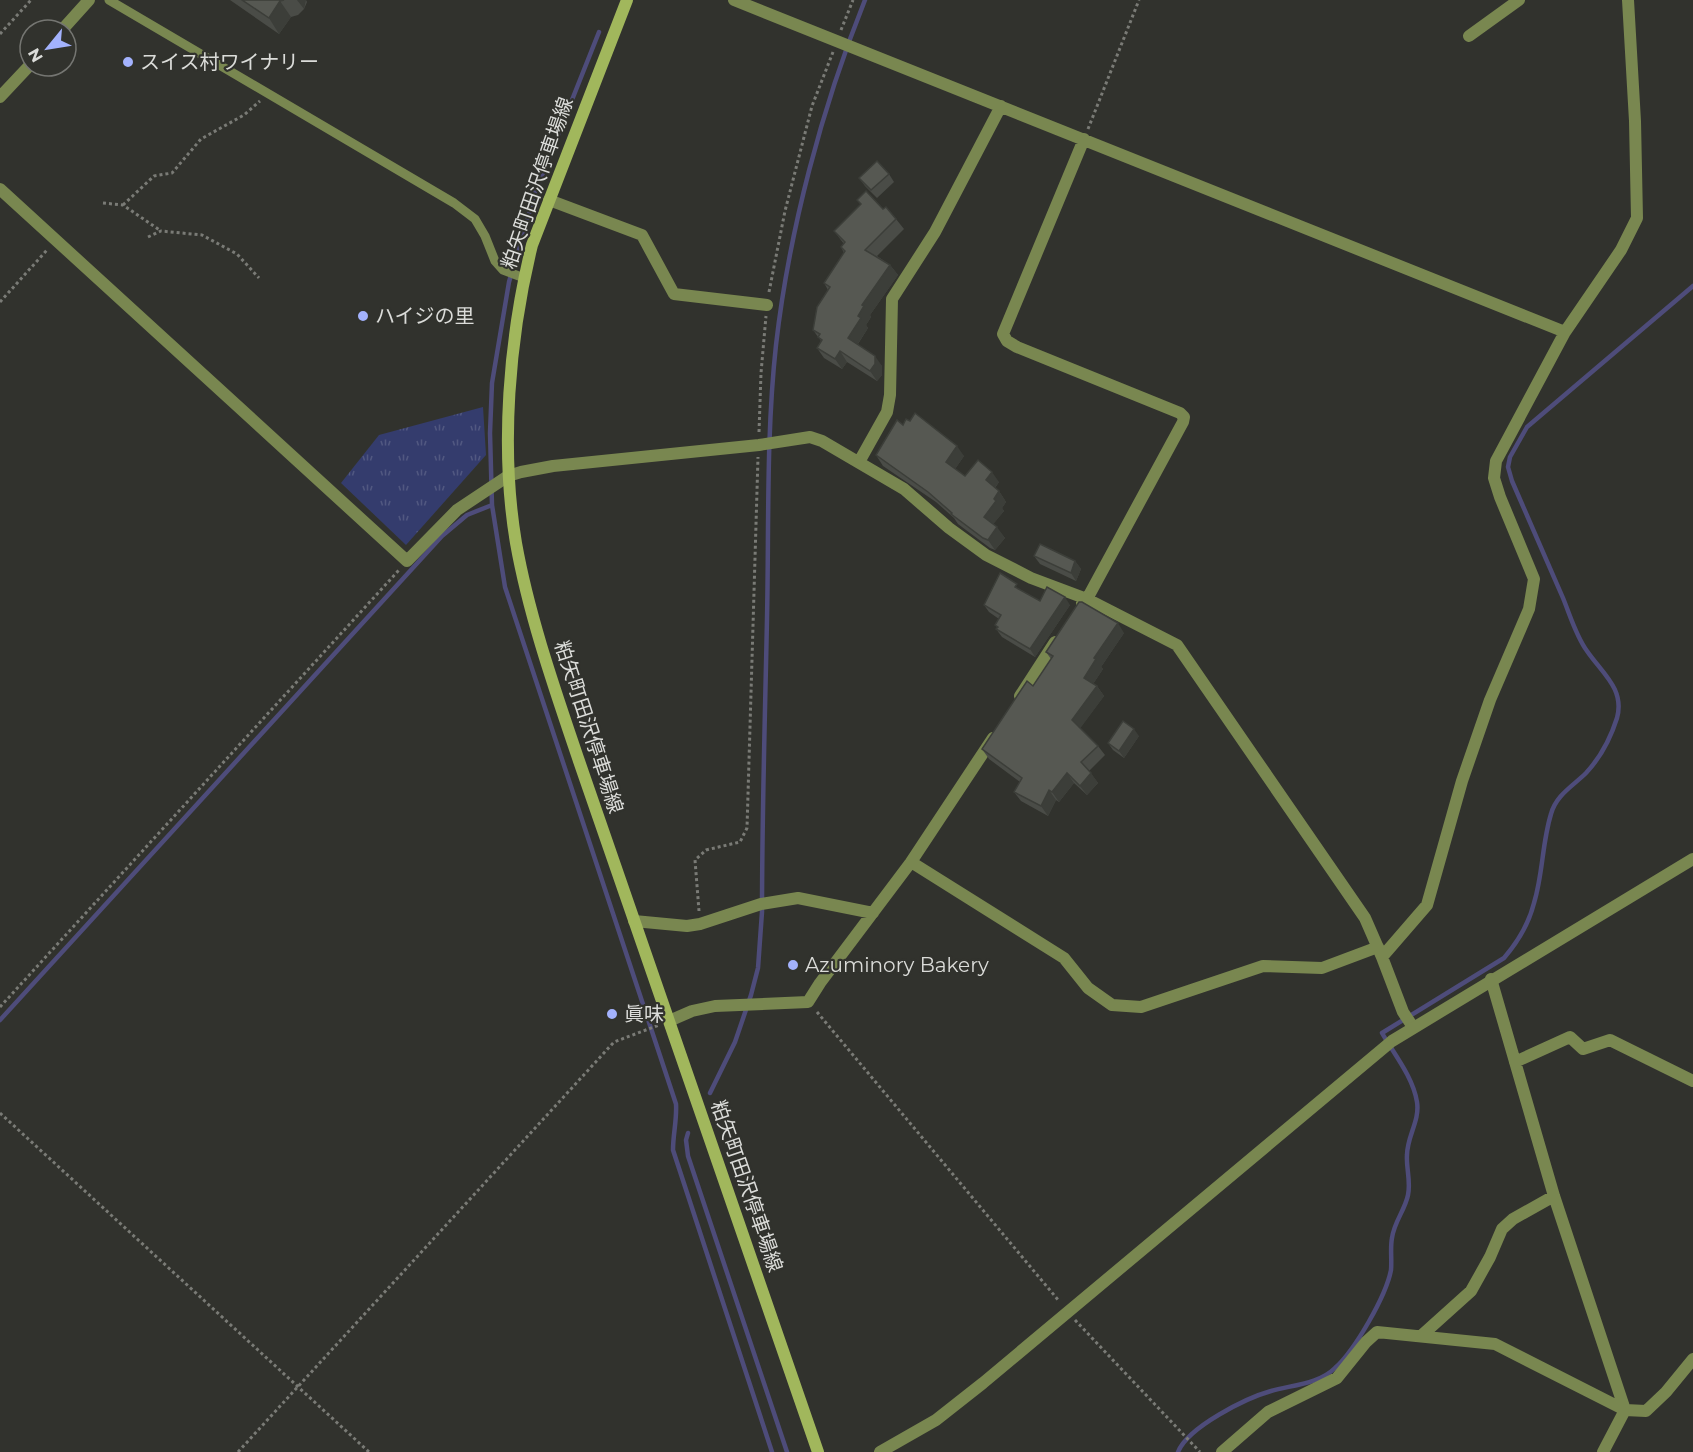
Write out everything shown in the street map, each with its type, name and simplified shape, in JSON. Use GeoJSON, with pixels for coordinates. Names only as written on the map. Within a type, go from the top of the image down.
{"type":"FeatureCollection","features":[{"type":"Feature","properties":{"kind":"main road","name":"粕矢町田沢停車場線"},"geometry":{"type":"LineString","coordinates":[[627,0],[532,245],[524,278],[516,325],[510,391],[508,476],[516,544],[542,649],[634,921],[663,1024],[819,1452]]}},
{"type":"Feature","properties":{"kind":"street"},"geometry":{"type":"LineString","coordinates":[[73,18],[89,0]]}},
{"type":"Feature","properties":{"kind":"street"},"geometry":{"type":"LineString","coordinates":[[734,0],[1565,332]]}},
{"type":"Feature","properties":{"kind":"street"},"geometry":{"type":"LineString","coordinates":[[1469,36],[1519,0]]}},
{"type":"Feature","properties":{"kind":"street"},"geometry":{"type":"LineString","coordinates":[[911,862],[1064,958],[1088,988],[1112,1005],[1141,1007],[1263,966],[1322,968],[1380,952],[1427,905],[1465,771],[1490,700],[1529,609],[1534,579],[1494,478],[1496,461],[1565,332],[1621,250],[1636,218],[1635,121],[1628,0]]}},
{"type":"Feature","properties":{"kind":"street"},"geometry":{"type":"LineString","coordinates":[[0,97],[18,78]]}},
{"type":"Feature","properties":{"kind":"street"},"geometry":{"type":"LineString","coordinates":[[860,462],[887,412],[890,395],[892,299],[935,232],[1001,106]]}},
{"type":"Feature","properties":{"kind":"street"},"geometry":{"type":"LineString","coordinates":[[1073,615],[1088,599],[1184,417],[1180,413],[1017,347],[1007,341],[1003,334],[1084,139]]}},
{"type":"Feature","properties":{"kind":"street"},"geometry":{"type":"LineString","coordinates":[[0,189],[407,561],[457,510],[508,476],[553,466],[759,445],[810,437],[860,462],[904,489],[949,528],[986,555],[1031,578],[1088,599],[1177,645],[1365,918],[1409,1020]]}},
{"type":"Feature","properties":{"kind":"street"},"geometry":{"type":"LineString","coordinates":[[549,200],[642,235],[674,294],[767,305]]}},
{"type":"Feature","properties":{"kind":"street"},"geometry":{"type":"LineString","coordinates":[[1015,704],[1060,635]]}},
{"type":"Feature","properties":{"kind":"street"},"geometry":{"type":"LineString","coordinates":[[663,1024],[702,1008],[737,1004],[808,1002],[820,982],[911,862],[1002,724]]}},
{"type":"Feature","properties":{"kind":"street"},"geometry":{"type":"LineString","coordinates":[[880,1452],[936,1420],[983,1383],[1392,1041],[1409,1020],[1491,979],[1693,859]]}},
{"type":"Feature","properties":{"kind":"street"},"geometry":{"type":"LineString","coordinates":[[634,921],[687,926],[752,907],[798,898],[873,913]]}},
{"type":"Feature","properties":{"kind":"street"},"geometry":{"type":"LineString","coordinates":[[1491,979],[1554,1196],[1625,1410],[1603,1452]]}},
{"type":"Feature","properties":{"kind":"street"},"geometry":{"type":"LineString","coordinates":[[1515,1062],[1570,1037],[1583,1049],[1610,1040],[1693,1081]]}},
{"type":"Feature","properties":{"kind":"street"},"geometry":{"type":"LineString","coordinates":[[1421,1336],[1471,1291],[1502,1229],[1513,1219],[1554,1196]]}},
{"type":"Feature","properties":{"kind":"street"},"geometry":{"type":"LineString","coordinates":[[1222,1452],[1268,1412],[1337,1378],[1377,1332],[1494,1344],[1625,1410],[1646,1411],[1666,1392],[1693,1359]]}},
{"type":"Feature","properties":{"kind":"lane"},"geometry":{"type":"LineString","coordinates":[[110,0],[466,211],[475,219],[495,261],[502,270],[524,278]]}},
{"type":"Feature","properties":{"kind":"path"},"geometry":{"type":"LineString","coordinates":[[0,34],[31,0]]}},
{"type":"Feature","properties":{"kind":"path"},"geometry":{"type":"LineString","coordinates":[[700,924],[695,861],[705,850],[741,842],[747,828],[761,373],[767,305],[785,212],[812,105],[853,0]]}},
{"type":"Feature","properties":{"kind":"path"},"geometry":{"type":"LineString","coordinates":[[1084,139],[1139,0]]}},
{"type":"Feature","properties":{"kind":"path"},"geometry":{"type":"LineString","coordinates":[[123,205],[154,176],[172,173],[201,139],[244,115],[256,106],[266,93]]}},
{"type":"Feature","properties":{"kind":"path"},"geometry":{"type":"LineString","coordinates":[[103,203],[123,205],[161,231],[202,235],[222,244],[243,260],[259,278]]}},
{"type":"Feature","properties":{"kind":"path"},"geometry":{"type":"LineString","coordinates":[[148,237],[161,231]]}},
{"type":"Feature","properties":{"kind":"path"},"geometry":{"type":"LineString","coordinates":[[0,302],[56,241]]}},
{"type":"Feature","properties":{"kind":"path"},"geometry":{"type":"LineString","coordinates":[[0,1007],[407,561]]}},
{"type":"Feature","properties":{"kind":"path"},"geometry":{"type":"LineString","coordinates":[[808,1002],[1067,1311],[1200,1452]]}},
{"type":"Feature","properties":{"kind":"path"},"geometry":{"type":"LineString","coordinates":[[238,1452],[614,1042],[663,1024]]}},
{"type":"Feature","properties":{"kind":"path"},"geometry":{"type":"LineString","coordinates":[[0,1113],[369,1452]]}},
{"type":"Feature","properties":{"kind":"green space"},"geometry":{"type":"Polygon","coordinates":[[[483,407],[486,455],[406,545],[341,483],[379,435],[483,407]]]}},
{"type":"Feature","properties":{"kind":"building"},"geometry":{"type":"Polygon","coordinates":[[[242,0],[284,0],[280,1],[269,18],[242,0]]]}},
{"type":"Feature","properties":{"kind":"building"},"geometry":{"type":"Polygon","coordinates":[[[877,161],[889,174],[871,190],[859,178],[877,161]]]}},
{"type":"Feature","properties":{"kind":"building"},"geometry":{"type":"Polygon","coordinates":[[[866,191],[883,209],[886,207],[896,219],[865,250],[890,265],[862,305],[864,306],[858,316],[861,318],[848,338],[875,356],[875,364],[870,371],[840,351],[835,359],[817,348],[822,340],[818,337],[820,334],[813,330],[817,307],[830,287],[824,283],[845,251],[841,247],[845,242],[834,231],[861,204],[857,200],[866,191]]]}},
{"type":"Feature","properties":{"kind":"building"},"geometry":{"type":"Polygon","coordinates":[[[915,413],[957,446],[946,462],[965,476],[978,460],[992,472],[986,480],[999,491],[994,499],[996,501],[984,517],[997,527],[988,540],[951,514],[928,492],[876,455],[897,420],[903,425],[906,419],[910,421],[915,413]]]}},
{"type":"Feature","properties":{"kind":"building"},"geometry":{"type":"Polygon","coordinates":[[[1040,544],[1075,561],[1071,573],[1034,556],[1040,544]]]}},
{"type":"Feature","properties":{"kind":"building"},"geometry":{"type":"Polygon","coordinates":[[[1000,573],[1017,584],[1015,587],[1040,601],[1047,587],[1065,597],[1030,649],[996,629],[998,627],[995,625],[1001,615],[984,605],[1000,573]]]}},
{"type":"Feature","properties":{"kind":"building"},"geometry":{"type":"Polygon","coordinates":[[[1079,602],[1118,623],[1094,658],[1096,659],[1084,678],[1097,686],[1072,720],[1098,746],[1081,762],[1091,773],[1080,786],[1067,773],[1052,792],[1049,790],[1041,806],[1014,792],[1022,778],[982,749],[1027,681],[1033,686],[1053,656],[1046,652],[1079,602]]]}},
{"type":"Feature","properties":{"kind":"building"},"geometry":{"type":"Polygon","coordinates":[[[1123,721],[1134,729],[1119,751],[1108,743],[1123,721]]]}},
{"type":"Feature","properties":{"kind":"waterway"},"geometry":{"type":"LineString","coordinates":[[710,1093],[735,1042],[758,968],[762,912],[769,448],[776,345],[782,302],[789,258],[821,126],[865,0]]}},
{"type":"Feature","properties":{"kind":"waterway"},"geometry":{"type":"LineString","coordinates":[[599,32],[535,193],[509,282],[492,383],[490,433],[492,505],[505,587],[676,1104],[673,1150],[772,1452]]}},
{"type":"Feature","properties":{"kind":"waterway"},"geometry":{"type":"LineString","coordinates":[[1178,1452],[1193,1433],[1233,1407],[1271,1391],[1313,1381],[1329,1373],[1351,1349],[1369,1322],[1383,1294],[1391,1270],[1393,1232],[1408,1195],[1408,1148],[1415,1122],[1417,1102],[1412,1084],[1382,1033],[1504,958],[1513,946],[1532,910],[1553,807],[1561,796],[1586,773],[1600,754],[1615,725],[1619,708],[1618,698],[1611,682],[1587,651],[1576,632],[1512,481],[1508,467],[1510,457],[1527,427],[1693,286]]}},
{"type":"Feature","properties":{"kind":"waterway"},"geometry":{"type":"LineString","coordinates":[[0,1020],[442,536],[467,515],[492,505]]}},
{"type":"Feature","properties":{"kind":"waterway"},"geometry":{"type":"LineString","coordinates":[[688,1133],[686,1140],[688,1156],[787,1452]]}},
{"type":"Feature","properties":{"kind":"place","name":"スイス村ワイナリー"},"geometry":{"type":"Point","coordinates":[128,62]}},
{"type":"Feature","properties":{"kind":"place","name":"ハイジの里"},"geometry":{"type":"Point","coordinates":[363,316]}},
{"type":"Feature","properties":{"kind":"place","name":"Azuminory Bakery"},"geometry":{"type":"Point","coordinates":[793,965]}},
{"type":"Feature","properties":{"kind":"place","name":"眞味"},"geometry":{"type":"Point","coordinates":[612,1014]}}]}
